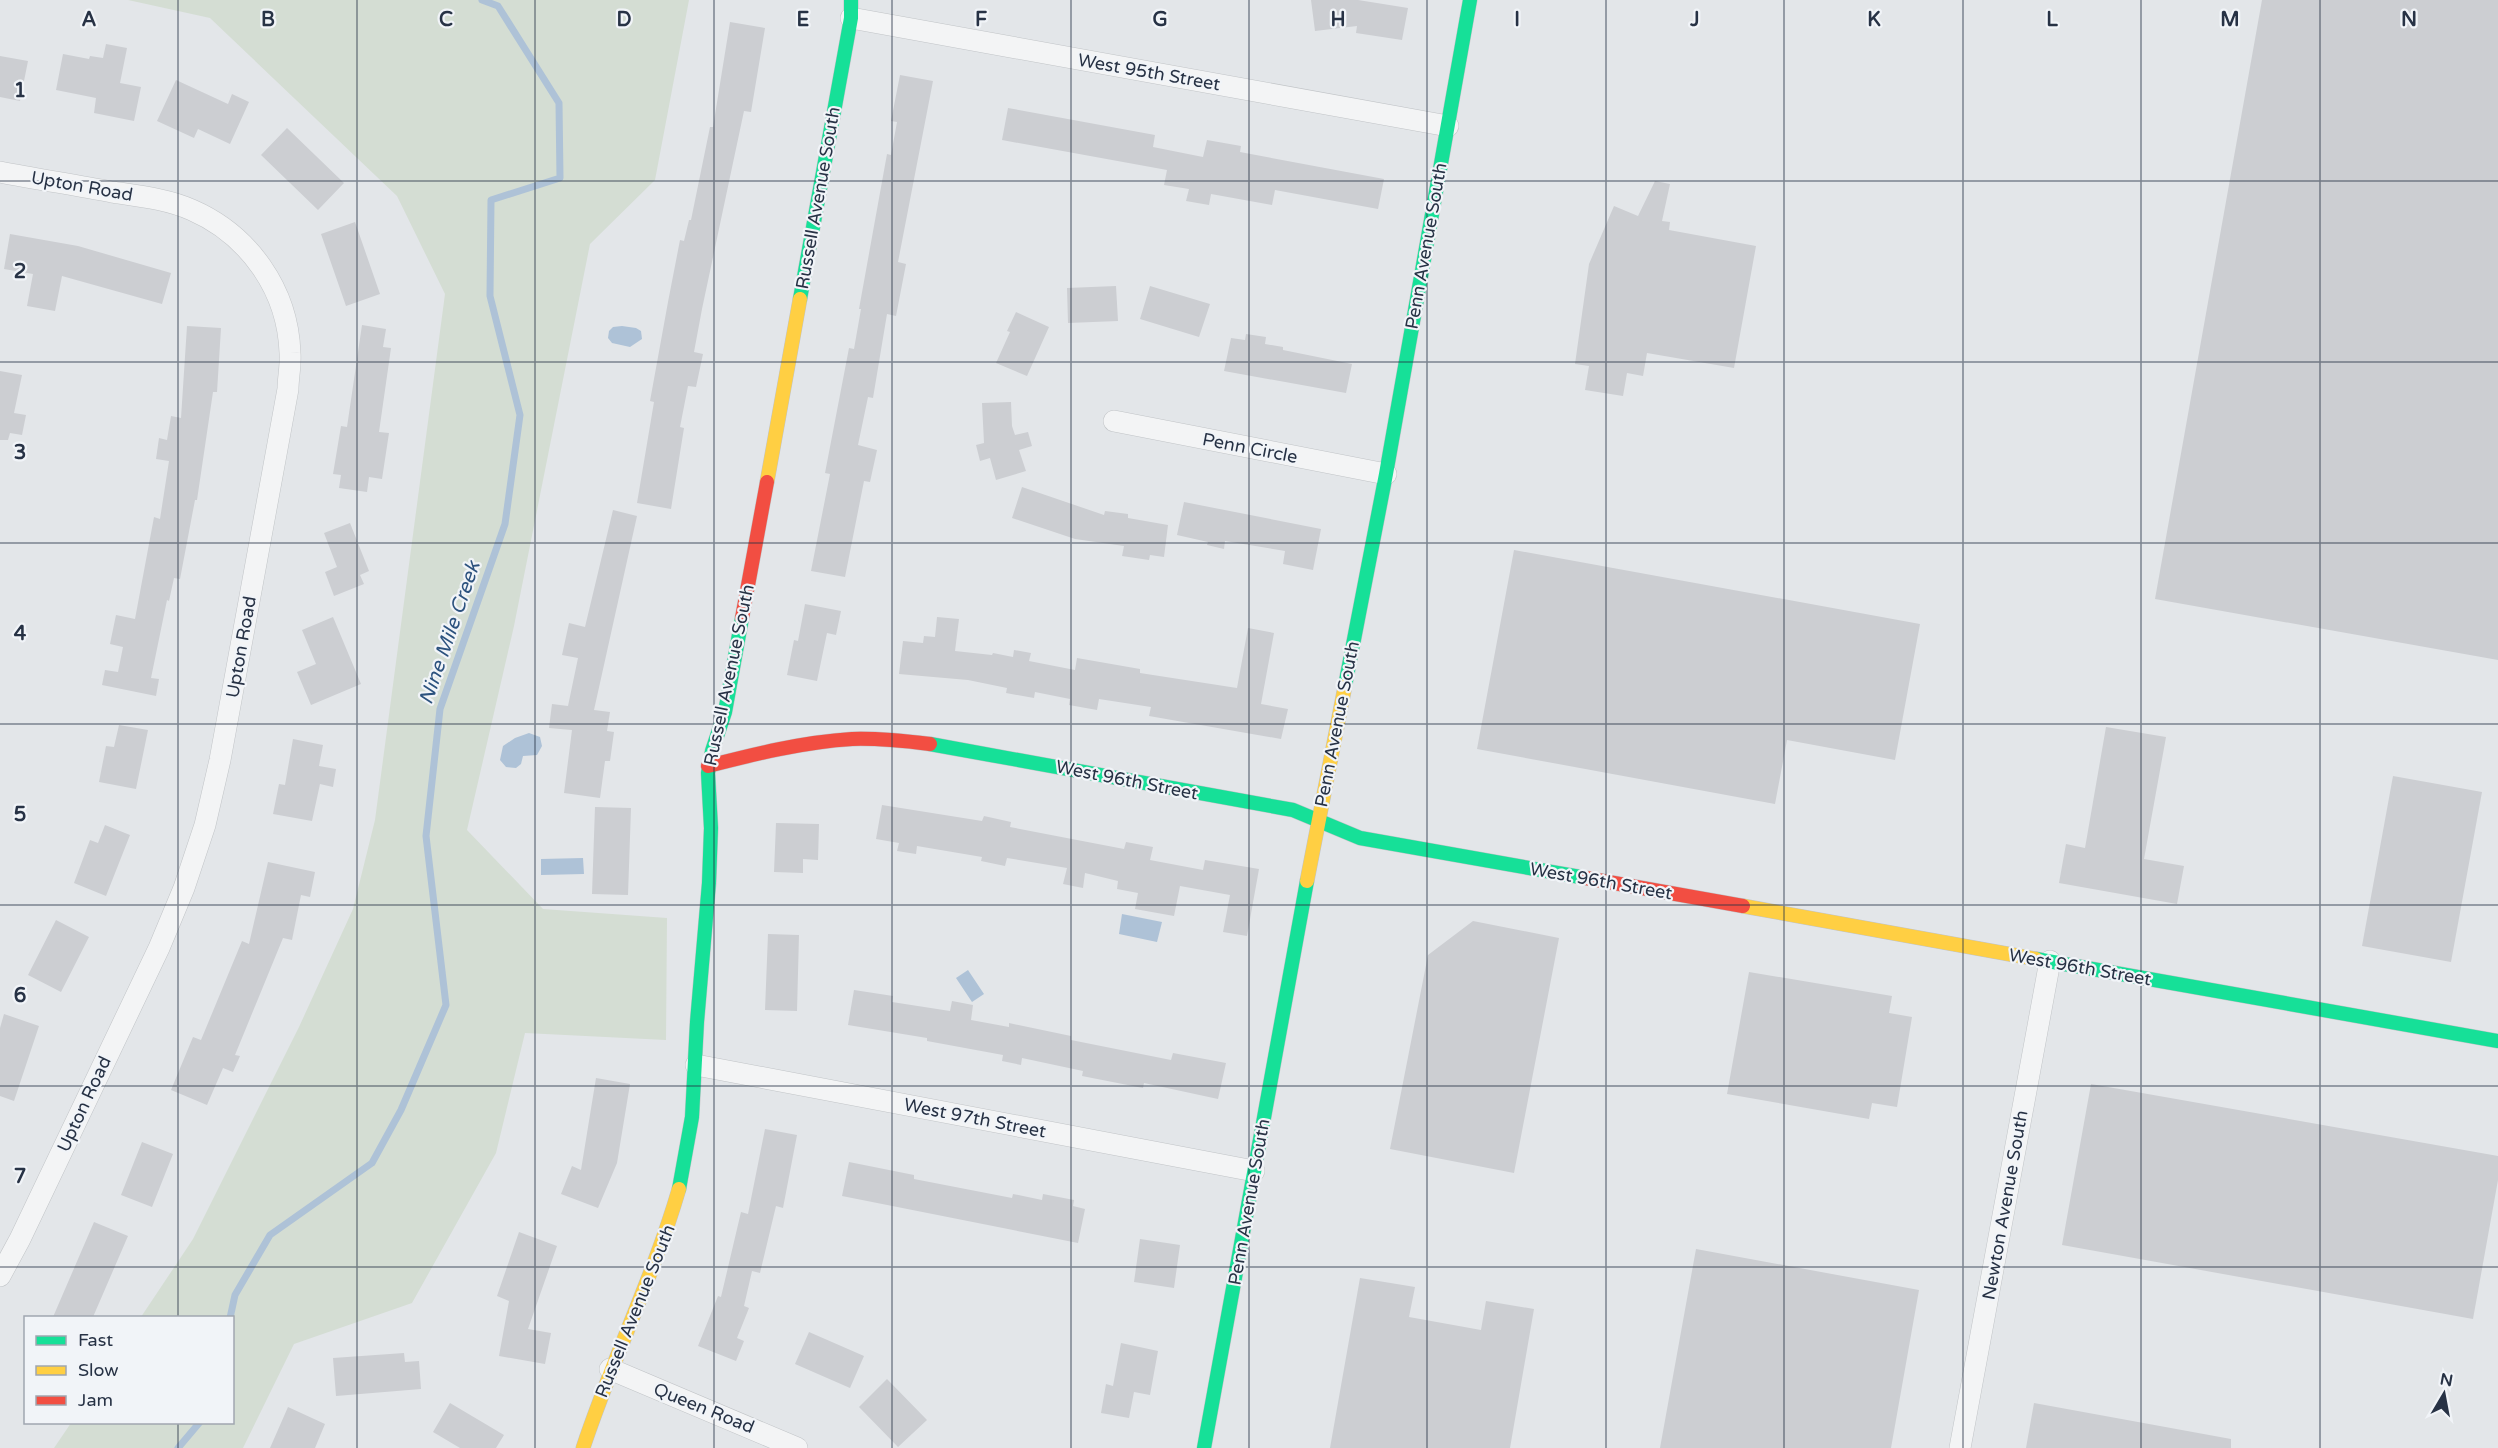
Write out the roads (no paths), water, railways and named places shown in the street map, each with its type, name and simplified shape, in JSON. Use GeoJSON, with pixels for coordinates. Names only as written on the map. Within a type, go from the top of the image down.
{"type":"FeatureCollection","features":[{"type":"Feature","properties":{"kind":"street","name":"Penn Avenue South"},"geometry":{"type":"LineString","coordinates":[[1204,1448],[1318,822],[1386,474],[1470,0]]}},
{"type":"Feature","properties":{"kind":"street","name":"West 95th Street"},"geometry":{"type":"LineString","coordinates":[[851,9],[1448,126]]}},
{"type":"Feature","properties":{"kind":"street","name":"Russell Avenue South"},"geometry":{"type":"LineString","coordinates":[[583,1448],[610,1370],[648,1287],[677,1201],[694,1106],[711,835],[708,766],[724,712],[851,9]]}},
{"type":"Feature","properties":{"kind":"street","name":"Upton Road"},"geometry":{"type":"LineString","coordinates":[[0,172],[155,199],[192,210],[223,227],[251,252],[272,283],[284,316],[290,353],[286,401],[220,760],[205,825],[184,888],[159,948],[20,1239],[0,1276]]}},
{"type":"Feature","properties":{"kind":"street","name":"Penn Circle"},"geometry":{"type":"LineString","coordinates":[[1114,421],[1386,474]]}},
{"type":"Feature","properties":{"kind":"street","name":"West 96th Street"},"geometry":{"type":"LineString","coordinates":[[708,766],[791,747],[841,739],[894,740],[946,746],[1293,810],[1362,838],[2498,1041]]}},
{"type":"Feature","properties":{"kind":"street","name":"Newton Avenue South"},"geometry":{"type":"LineString","coordinates":[[1960,1448],[2050,961]]}},
{"type":"Feature","properties":{"kind":"street","name":"West 97th Street"},"geometry":{"type":"LineString","coordinates":[[696,1065],[1254,1171]]}},
{"type":"Feature","properties":{"kind":"street","name":"Queen Road"},"geometry":{"type":"LineString","coordinates":[[610,1370],[797,1448]]}},
{"type":"Feature","properties":{"kind":"water"},"geometry":{"type":"Polygon","coordinates":[[[622,326],[641,331],[642,339],[630,347],[612,343],[608,338],[609,331],[613,327],[622,326]]]}},
{"type":"Feature","properties":{"kind":"water"},"geometry":{"type":"Polygon","coordinates":[[[529,733],[540,737],[542,746],[537,755],[523,756],[521,764],[516,768],[506,767],[500,760],[503,746],[529,733]]]}},
{"type":"Feature","properties":{"kind":"water"},"geometry":{"type":"Polygon","coordinates":[[[583,858],[584,874],[541,875],[541,859],[583,858]]]}},
{"type":"Feature","properties":{"kind":"water"},"geometry":{"type":"Polygon","coordinates":[[[1122,914],[1162,922],[1157,942],[1119,934],[1122,914]]]}},
{"type":"Feature","properties":{"kind":"water"},"geometry":{"type":"Polygon","coordinates":[[[968,970],[984,994],[972,1002],[956,978],[968,970]]]}},
{"type":"Feature","properties":{"kind":"waterway","name":"Nine Mile Creek"},"geometry":{"type":"LineString","coordinates":[[230,1316],[235,1295],[270,1235],[372,1163],[401,1110],[446,1005],[426,836],[440,709],[505,524],[520,415],[490,296],[491,200],[560,178],[559,103],[498,6],[482,0]]}},
{"type":"Feature","properties":{"kind":"waterway","name":"Nine Mile Creek"},"geometry":{"type":"LineString","coordinates":[[178,1448],[198,1424]]}}]}
